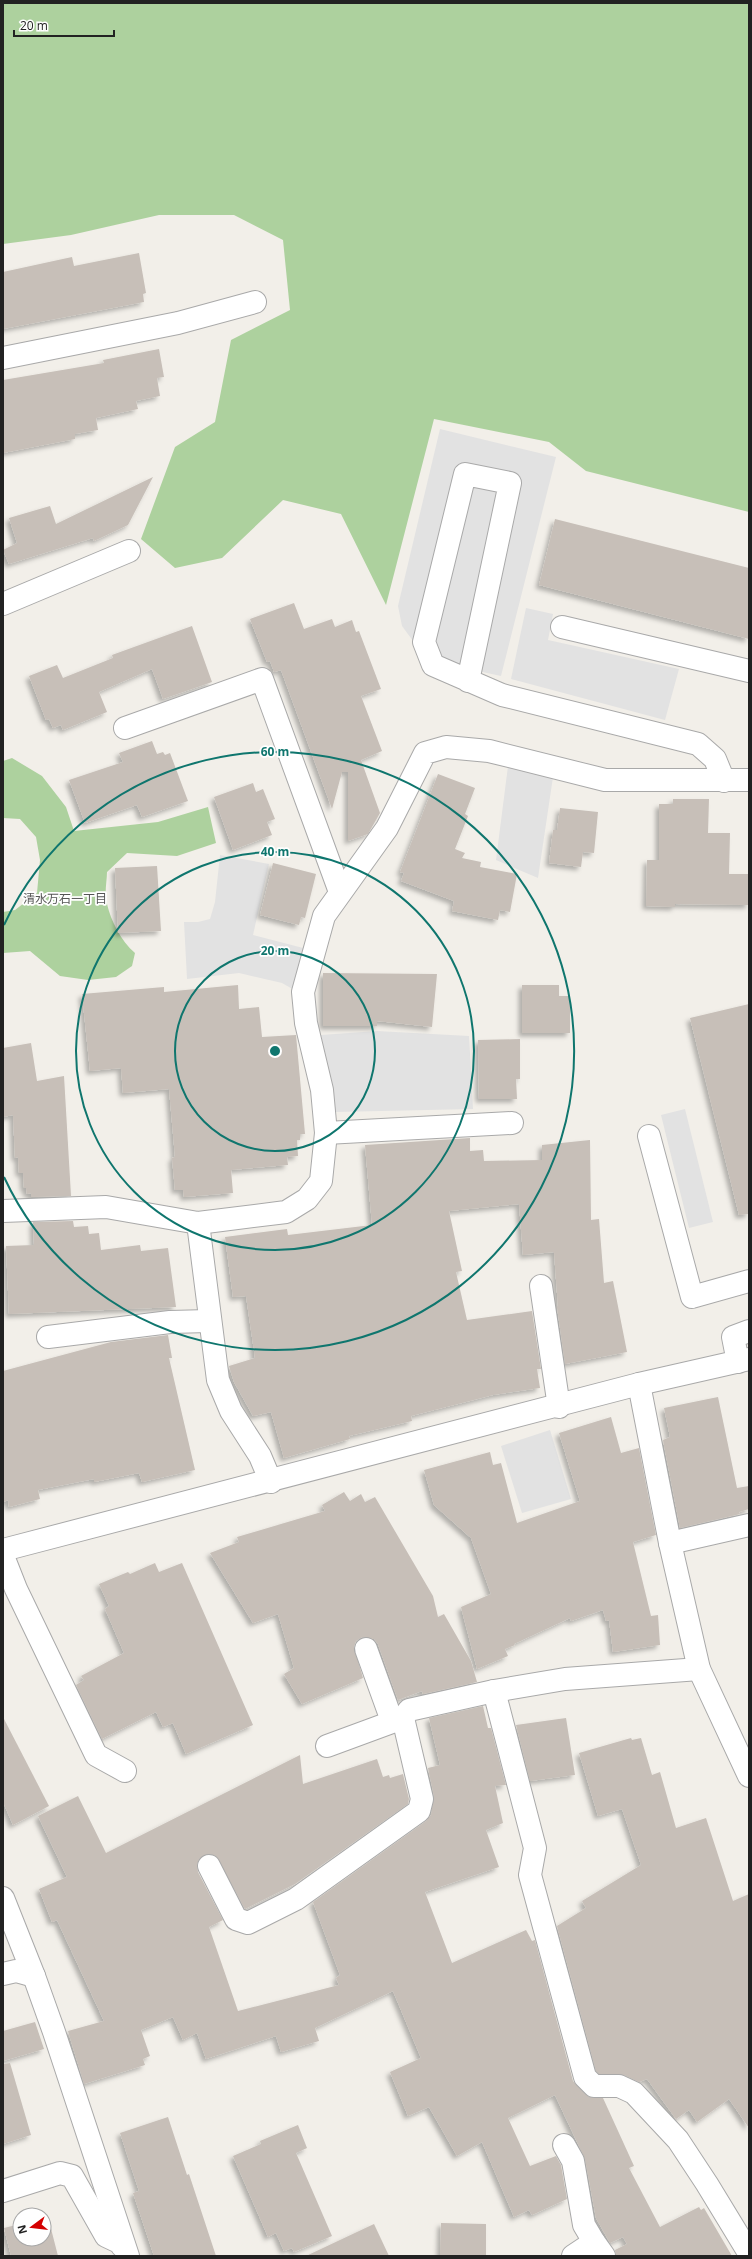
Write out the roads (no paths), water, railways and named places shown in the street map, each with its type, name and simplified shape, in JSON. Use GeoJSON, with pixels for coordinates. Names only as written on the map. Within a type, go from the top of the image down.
{"type":"FeatureCollection","features":[{"type":"Feature","properties":{"kind":"street"},"geometry":{"type":"LineString","coordinates":[[3,358],[178,322],[255,302]]}},
{"type":"Feature","properties":{"kind":"street"},"geometry":{"type":"LineString","coordinates":[[468,681],[510,484],[465,474],[424,642],[433,666],[502,696],[698,744],[715,759],[724,781]]}},
{"type":"Feature","properties":{"kind":"street"},"geometry":{"type":"LineString","coordinates":[[3,604],[129,551]]}},
{"type":"Feature","properties":{"kind":"street"},"geometry":{"type":"LineString","coordinates":[[562,626],[749,671]]}},
{"type":"Feature","properties":{"kind":"street"},"geometry":{"type":"LineString","coordinates":[[125,728],[262,679],[340,892]]}},
{"type":"Feature","properties":{"kind":"street"},"geometry":{"type":"LineString","coordinates":[[3,1210],[106,1207],[198,1224],[286,1212],[307,1198],[321,1181],[326,1133],[322,1090],[306,1023],[303,992],[324,916],[387,828],[425,753],[446,747],[489,751],[605,780],[749,780]]}},
{"type":"Feature","properties":{"kind":"street"},"geometry":{"type":"LineString","coordinates":[[326,1133],[512,1123]]}},
{"type":"Feature","properties":{"kind":"street"},"geometry":{"type":"LineString","coordinates":[[649,1136],[692,1297],[749,1281]]}},
{"type":"Feature","properties":{"kind":"street"},"geometry":{"type":"LineString","coordinates":[[198,1224],[209,1321],[218,1380],[231,1412],[260,1456],[271,1482]]}},
{"type":"Feature","properties":{"kind":"street"},"geometry":{"type":"LineString","coordinates":[[541,1286],[559,1407]]}},
{"type":"Feature","properties":{"kind":"street"},"geometry":{"type":"LineString","coordinates":[[48,1336],[170,1322],[209,1321]]}},
{"type":"Feature","properties":{"kind":"street"},"geometry":{"type":"LineString","coordinates":[[3,1550],[559,1407],[639,1384],[744,1361],[733,1337],[749,1331]]}},
{"type":"Feature","properties":{"kind":"street"},"geometry":{"type":"LineString","coordinates":[[639,1384],[670,1542],[699,1668],[749,1776]]}},
{"type":"Feature","properties":{"kind":"street"},"geometry":{"type":"LineString","coordinates":[[670,1542],[749,1525]]}},
{"type":"Feature","properties":{"kind":"street"},"geometry":{"type":"LineString","coordinates":[[3,1556],[16,1589],[96,1755],[125,1771]]}},
{"type":"Feature","properties":{"kind":"street"},"geometry":{"type":"LineString","coordinates":[[209,1866],[236,1919],[248,1923],[296,1899],[419,1812],[422,1799],[397,1720],[366,1649]]}},
{"type":"Feature","properties":{"kind":"street"},"geometry":{"type":"LineString","coordinates":[[327,1746],[397,1720],[409,1710],[494,1691],[565,1679],[699,1668]]}},
{"type":"Feature","properties":{"kind":"street"},"geometry":{"type":"LineString","coordinates":[[494,1691],[535,1848],[530,1875],[584,2077],[594,2086],[619,2086],[634,2093],[678,2140],[749,2253]]}},
{"type":"Feature","properties":{"kind":"street"},"geometry":{"type":"LineString","coordinates":[[3,1898],[34,1976],[121,2252]]}},
{"type":"Feature","properties":{"kind":"street"},"geometry":{"type":"LineString","coordinates":[[3,1974],[16,1970],[34,1976]]}},
{"type":"Feature","properties":{"kind":"street"},"geometry":{"type":"LineString","coordinates":[[564,2145],[573,2161],[584,2225],[599,2249],[574,2256]]}},
{"type":"Feature","properties":{"kind":"street"},"geometry":{"type":"LineString","coordinates":[[3,2191],[60,2173],[72,2176],[106,2236],[121,2252]]}},
{"type":"Feature","properties":{"kind":"district","name":"清水万石一丁目"},"geometry":{"type":"Point","coordinates":[65,898]}}]}
